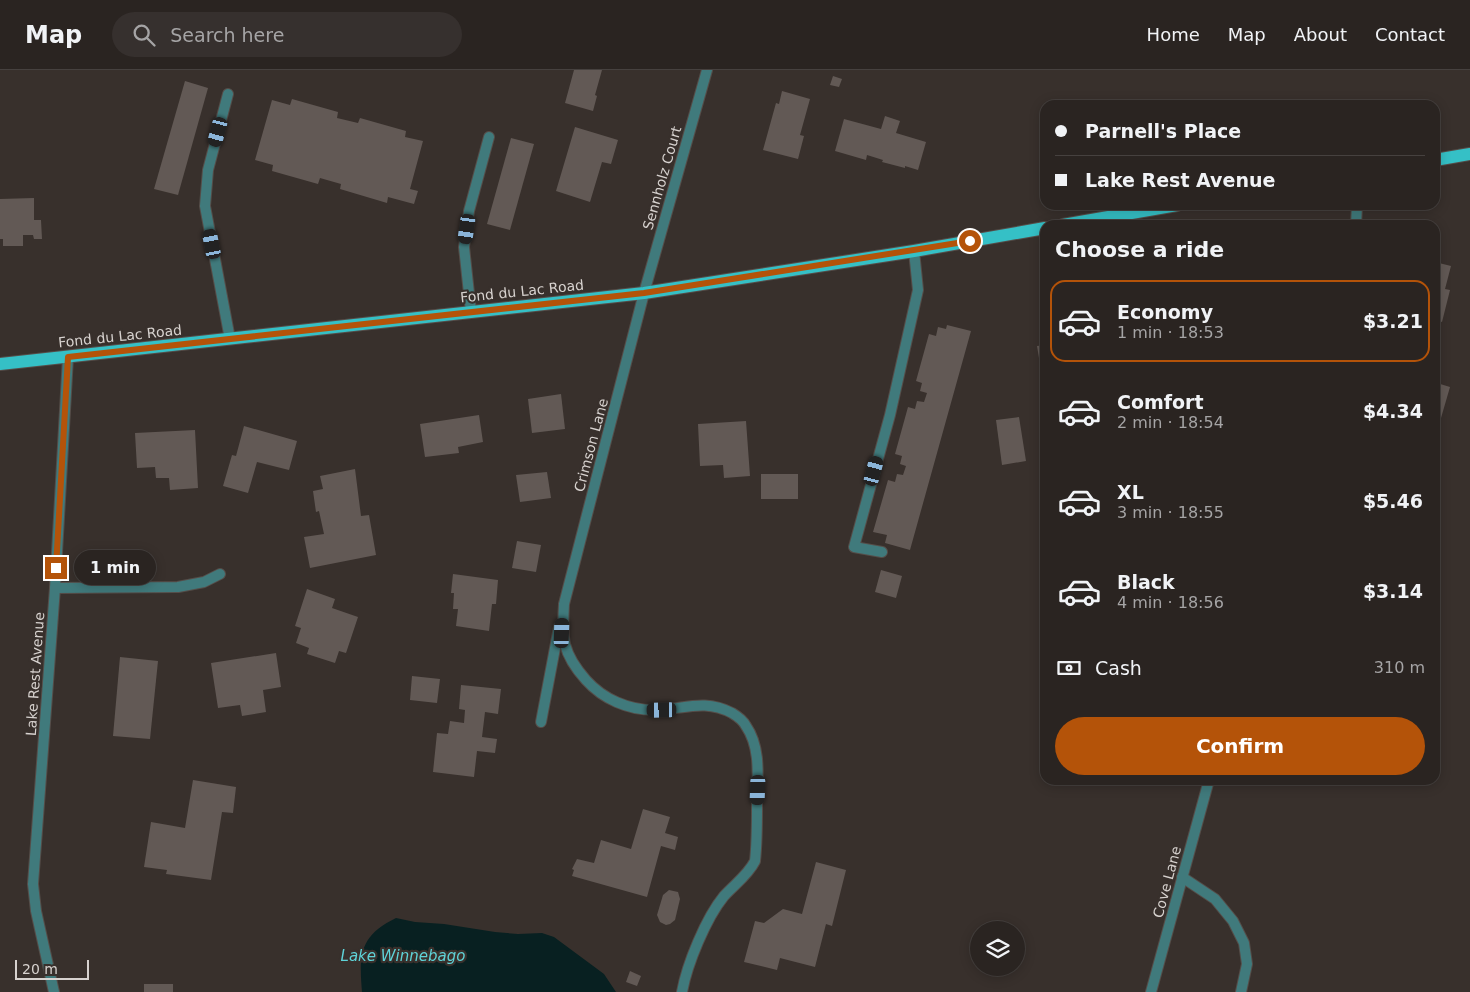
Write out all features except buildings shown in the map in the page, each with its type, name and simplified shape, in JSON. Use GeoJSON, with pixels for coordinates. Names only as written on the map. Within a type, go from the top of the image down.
{"type":"FeatureCollection","features":[{"type":"Feature","properties":{"kind":"main road"},"geometry":{"type":"LineString","coordinates":[[1440,159],[1470,154]]}},
{"type":"Feature","properties":{"kind":"main road"},"geometry":{"type":"LineString","coordinates":[[1092,220],[1148,210]]}},
{"type":"Feature","properties":{"kind":"main road","name":"Fond du Lac Road"},"geometry":{"type":"LineString","coordinates":[[0,364],[644,293],[914,251],[1040,229]]}},
{"type":"Feature","properties":{"kind":"street","name":"Sennholz Court"},"geometry":{"type":"LineString","coordinates":[[644,293],[707,70]]}},
{"type":"Feature","properties":{"kind":"street"},"geometry":{"type":"LineString","coordinates":[[228,94],[208,170],[205,206],[230,339]]}},
{"type":"Feature","properties":{"kind":"street"},"geometry":{"type":"LineString","coordinates":[[471,312],[464,248],[469,211],[489,137]]}},
{"type":"Feature","properties":{"kind":"street"},"geometry":{"type":"LineString","coordinates":[[882,552],[854,546],[890,415],[918,290],[914,251]]}},
{"type":"Feature","properties":{"kind":"street","name":"Crimson Lane"},"geometry":{"type":"LineString","coordinates":[[541,722],[564,604],[644,293]]}},
{"type":"Feature","properties":{"kind":"street","name":"Lake Rest Avenue"},"geometry":{"type":"LineString","coordinates":[[54,992],[36,911],[34,884],[55,588],[68,357]]}},
{"type":"Feature","properties":{"kind":"street"},"geometry":{"type":"LineString","coordinates":[[55,588],[178,587],[204,582],[220,574]]}},
{"type":"Feature","properties":{"kind":"street","name":"Crimson Lane"},"geometry":{"type":"LineString","coordinates":[[564,604],[562,633],[566,651],[575,668],[592,687],[609,699],[628,706],[652,710],[694,705],[714,706],[738,717],[746,725],[753,740],[758,774],[755,861],[752,869],[724,896],[709,919],[688,966],[682,992]]}},
{"type":"Feature","properties":{"kind":"street","name":"Cove Lane"},"geometry":{"type":"LineString","coordinates":[[1151,992],[1208,785]]}},
{"type":"Feature","properties":{"kind":"street"},"geometry":{"type":"LineString","coordinates":[[1182,877],[1215,899],[1233,922],[1244,942],[1247,964],[1241,992]]}},
{"type":"Feature","properties":{"kind":"water","name":"Lake Winnebago"},"geometry":{"type":"Polygon","coordinates":[[[396,918],[495,932],[518,934],[542,933],[554,937],[604,974],[616,992],[362,992],[361,967],[364,948],[375,932],[396,918]]]}},
{"type":"Feature","properties":{"kind":"route"},"geometry":{"type":"LineString","coordinates":[[56,568],[68,357],[644,293],[970,241]]}}]}
